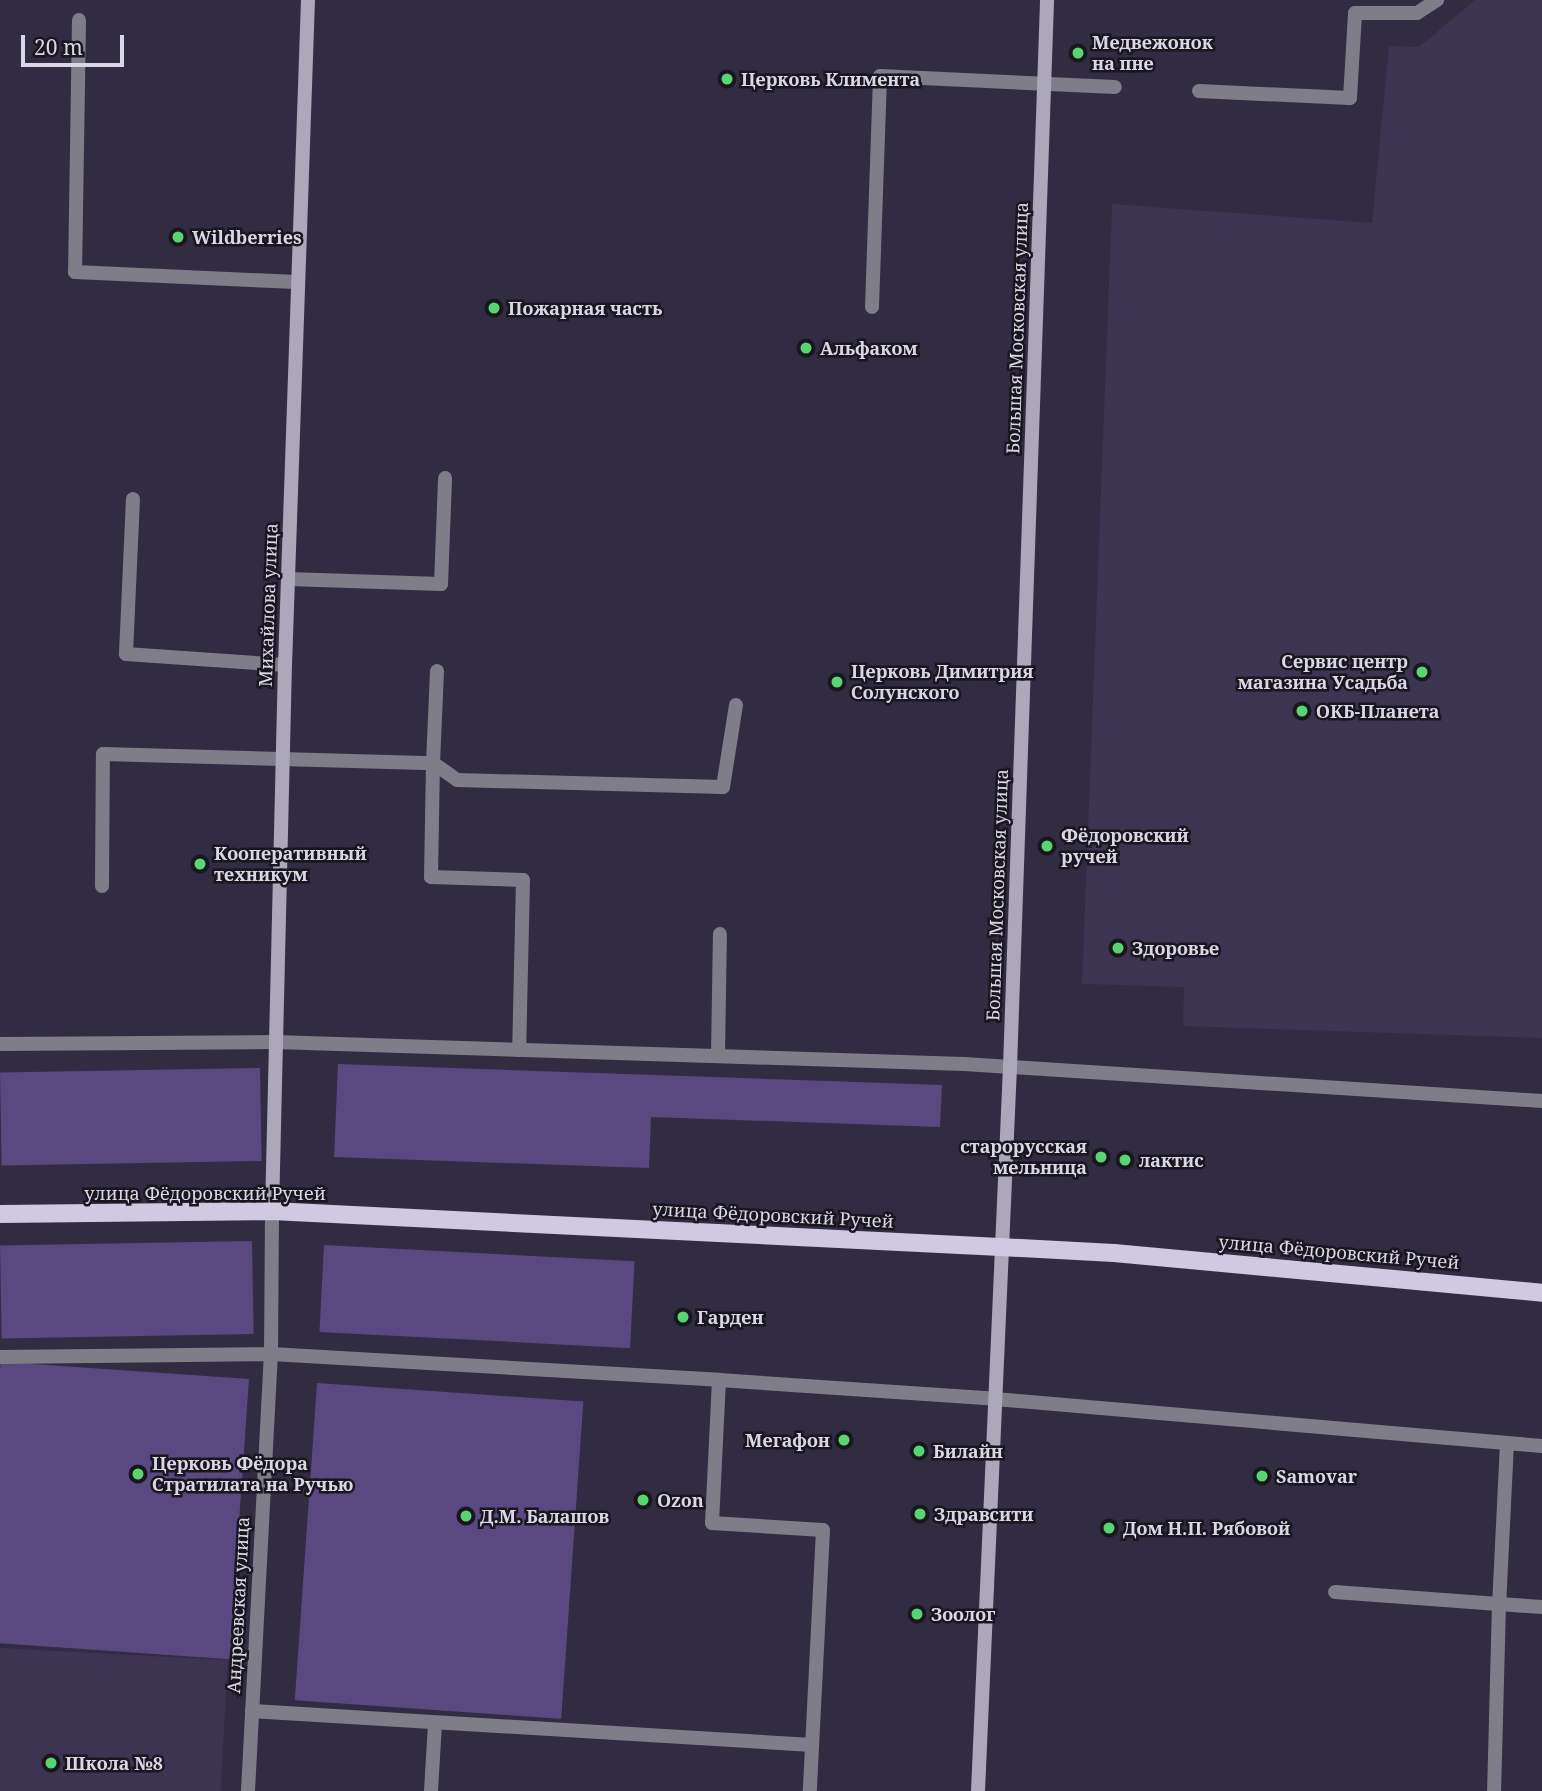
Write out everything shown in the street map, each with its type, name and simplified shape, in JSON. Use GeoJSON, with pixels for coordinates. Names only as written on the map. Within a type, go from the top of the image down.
{"type":"FeatureCollection","features":[{"type":"Feature","properties":{"kind":"main road","name":"улица Фёдоровский Ручей"},"geometry":{"type":"LineString","coordinates":[[0,1214],[272,1211],[1000,1247],[1128,1254],[1542,1293]]}},
{"type":"Feature","properties":{"kind":"street","name":"Михайлова улица"},"geometry":{"type":"LineString","coordinates":[[272,1211],[285,665],[307,0]]}},
{"type":"Feature","properties":{"kind":"street","name":"Большая Московская улица"},"geometry":{"type":"LineString","coordinates":[[978,1791],[1010,1067],[1047,0]]}},
{"type":"Feature","properties":{"kind":"street"},"geometry":{"type":"LineString","coordinates":[[1199,91],[1350,98],[1356,13],[1416,13],[1437,0]]}},
{"type":"Feature","properties":{"kind":"street"},"geometry":{"type":"LineString","coordinates":[[79,20],[75,272],[297,282]]}},
{"type":"Feature","properties":{"kind":"street"},"geometry":{"type":"LineString","coordinates":[[872,307],[880,76],[1115,87]]}},
{"type":"Feature","properties":{"kind":"street"},"geometry":{"type":"LineString","coordinates":[[288,579],[441,584],[445,478]]}},
{"type":"Feature","properties":{"kind":"street"},"geometry":{"type":"LineString","coordinates":[[134,499],[126,654],[285,665]]}},
{"type":"Feature","properties":{"kind":"street"},"geometry":{"type":"LineString","coordinates":[[437,671],[431,877],[523,880],[519,1050]]}},
{"type":"Feature","properties":{"kind":"street"},"geometry":{"type":"LineString","coordinates":[[102,886],[103,754],[433,763],[457,780],[723,787],[736,705]]}},
{"type":"Feature","properties":{"kind":"street"},"geometry":{"type":"LineString","coordinates":[[718,1056],[720,934]]}},
{"type":"Feature","properties":{"kind":"street"},"geometry":{"type":"LineString","coordinates":[[0,1044],[275,1042],[718,1056],[1010,1067],[1542,1101]]}},
{"type":"Feature","properties":{"kind":"street","name":"Андреевская улица"},"geometry":{"type":"LineString","coordinates":[[248,1791],[271,1354],[272,1211]]}},
{"type":"Feature","properties":{"kind":"street"},"geometry":{"type":"LineString","coordinates":[[0,1357],[271,1354],[995,1399],[1542,1446]]}},
{"type":"Feature","properties":{"kind":"street"},"geometry":{"type":"LineString","coordinates":[[719,1380],[712,1523],[823,1530],[810,1791]]}},
{"type":"Feature","properties":{"kind":"street"},"geometry":{"type":"LineString","coordinates":[[1494,1791],[1507,1443]]}},
{"type":"Feature","properties":{"kind":"street"},"geometry":{"type":"LineString","coordinates":[[1335,1592],[1542,1607]]}},
{"type":"Feature","properties":{"kind":"street"},"geometry":{"type":"LineString","coordinates":[[252,1711],[813,1745]]}},
{"type":"Feature","properties":{"kind":"street"},"geometry":{"type":"LineString","coordinates":[[431,1791],[435,1723]]}},
{"type":"Feature","properties":{"kind":"shaded area"},"geometry":{"type":"Polygon","coordinates":[[[1475,0],[1542,0],[1542,1038],[1183,1026],[1184,987],[1082,984],[1112,204],[1372,223],[1389,46],[1419,47],[1475,0]]]}},
{"type":"Feature","properties":{"kind":"shaded area"},"geometry":{"type":"Polygon","coordinates":[[[338,1064],[942,1085],[940,1127],[651,1117],[649,1168],[334,1157],[338,1064]]]}},
{"type":"Feature","properties":{"kind":"shaded area"},"geometry":{"type":"Polygon","coordinates":[[[260,1068],[262,1161],[2,1166],[0,1073],[260,1068]]]}},
{"type":"Feature","properties":{"kind":"shaded area"},"geometry":{"type":"Polygon","coordinates":[[[252,1241],[254,1334],[2,1338],[0,1245],[252,1241]]]}},
{"type":"Feature","properties":{"kind":"shaded area"},"geometry":{"type":"Polygon","coordinates":[[[324,1245],[635,1261],[630,1348],[319,1332],[324,1245]]]}},
{"type":"Feature","properties":{"kind":"shaded area"},"geometry":{"type":"Polygon","coordinates":[[[1,1362],[249,1379],[229,1659],[0,1643],[1,1362]]]}},
{"type":"Feature","properties":{"kind":"shaded area"},"geometry":{"type":"Polygon","coordinates":[[[317,1383],[583,1402],[561,1719],[295,1700],[317,1383]]]}},
{"type":"Feature","properties":{"kind":"shaded area"},"geometry":{"type":"Polygon","coordinates":[[[0,1648],[228,1660],[221,1791],[0,1791],[0,1648]]]}},
{"type":"Feature","properties":{"kind":"place","name":"Медвежонок на пне"},"geometry":{"type":"Point","coordinates":[1078,53]}},
{"type":"Feature","properties":{"kind":"place","name":"Церковь Климента"},"geometry":{"type":"Point","coordinates":[727,79]}},
{"type":"Feature","properties":{"kind":"place","name":"Wildberries"},"geometry":{"type":"Point","coordinates":[178,237]}},
{"type":"Feature","properties":{"kind":"place","name":"Пожарная часть"},"geometry":{"type":"Point","coordinates":[494,308]}},
{"type":"Feature","properties":{"kind":"place","name":"Альфаком"},"geometry":{"type":"Point","coordinates":[806,348]}},
{"type":"Feature","properties":{"kind":"place","name":"Сервис центр магазина Усадьба"},"geometry":{"type":"Point","coordinates":[1422,672]}},
{"type":"Feature","properties":{"kind":"place","name":"Церковь Димитрия Солунского"},"geometry":{"type":"Point","coordinates":[837,682]}},
{"type":"Feature","properties":{"kind":"place","name":"ОКБ-Планета"},"geometry":{"type":"Point","coordinates":[1302,711]}},
{"type":"Feature","properties":{"kind":"place","name":"Фёдоровский ручей"},"geometry":{"type":"Point","coordinates":[1047,846]}},
{"type":"Feature","properties":{"kind":"place","name":"Кооперативный техникум"},"geometry":{"type":"Point","coordinates":[200,864]}},
{"type":"Feature","properties":{"kind":"place","name":"Здоровье"},"geometry":{"type":"Point","coordinates":[1118,948]}},
{"type":"Feature","properties":{"kind":"place","name":"старорусская мельница"},"geometry":{"type":"Point","coordinates":[1101,1157]}},
{"type":"Feature","properties":{"kind":"place","name":"лактис"},"geometry":{"type":"Point","coordinates":[1125,1160]}},
{"type":"Feature","properties":{"kind":"place","name":"Гарден"},"geometry":{"type":"Point","coordinates":[683,1317]}},
{"type":"Feature","properties":{"kind":"place","name":"Мегафон"},"geometry":{"type":"Point","coordinates":[844,1440]}},
{"type":"Feature","properties":{"kind":"place","name":"Билайн"},"geometry":{"type":"Point","coordinates":[919,1451]}},
{"type":"Feature","properties":{"kind":"place","name":"Церковь Фёдора Стратилата на Ручью"},"geometry":{"type":"Point","coordinates":[138,1474]}},
{"type":"Feature","properties":{"kind":"place","name":"Samovar"},"geometry":{"type":"Point","coordinates":[1262,1476]}},
{"type":"Feature","properties":{"kind":"place","name":"Ozon"},"geometry":{"type":"Point","coordinates":[643,1500]}},
{"type":"Feature","properties":{"kind":"place","name":"Здравсити"},"geometry":{"type":"Point","coordinates":[920,1514]}},
{"type":"Feature","properties":{"kind":"place","name":"Д.М. Балашов"},"geometry":{"type":"Point","coordinates":[466,1516]}},
{"type":"Feature","properties":{"kind":"place","name":"Дом Н.П. Рябовой"},"geometry":{"type":"Point","coordinates":[1109,1528]}},
{"type":"Feature","properties":{"kind":"place","name":"Зоолог"},"geometry":{"type":"Point","coordinates":[917,1614]}},
{"type":"Feature","properties":{"kind":"place","name":"Школа №8"},"geometry":{"type":"Point","coordinates":[51,1763]}}]}
